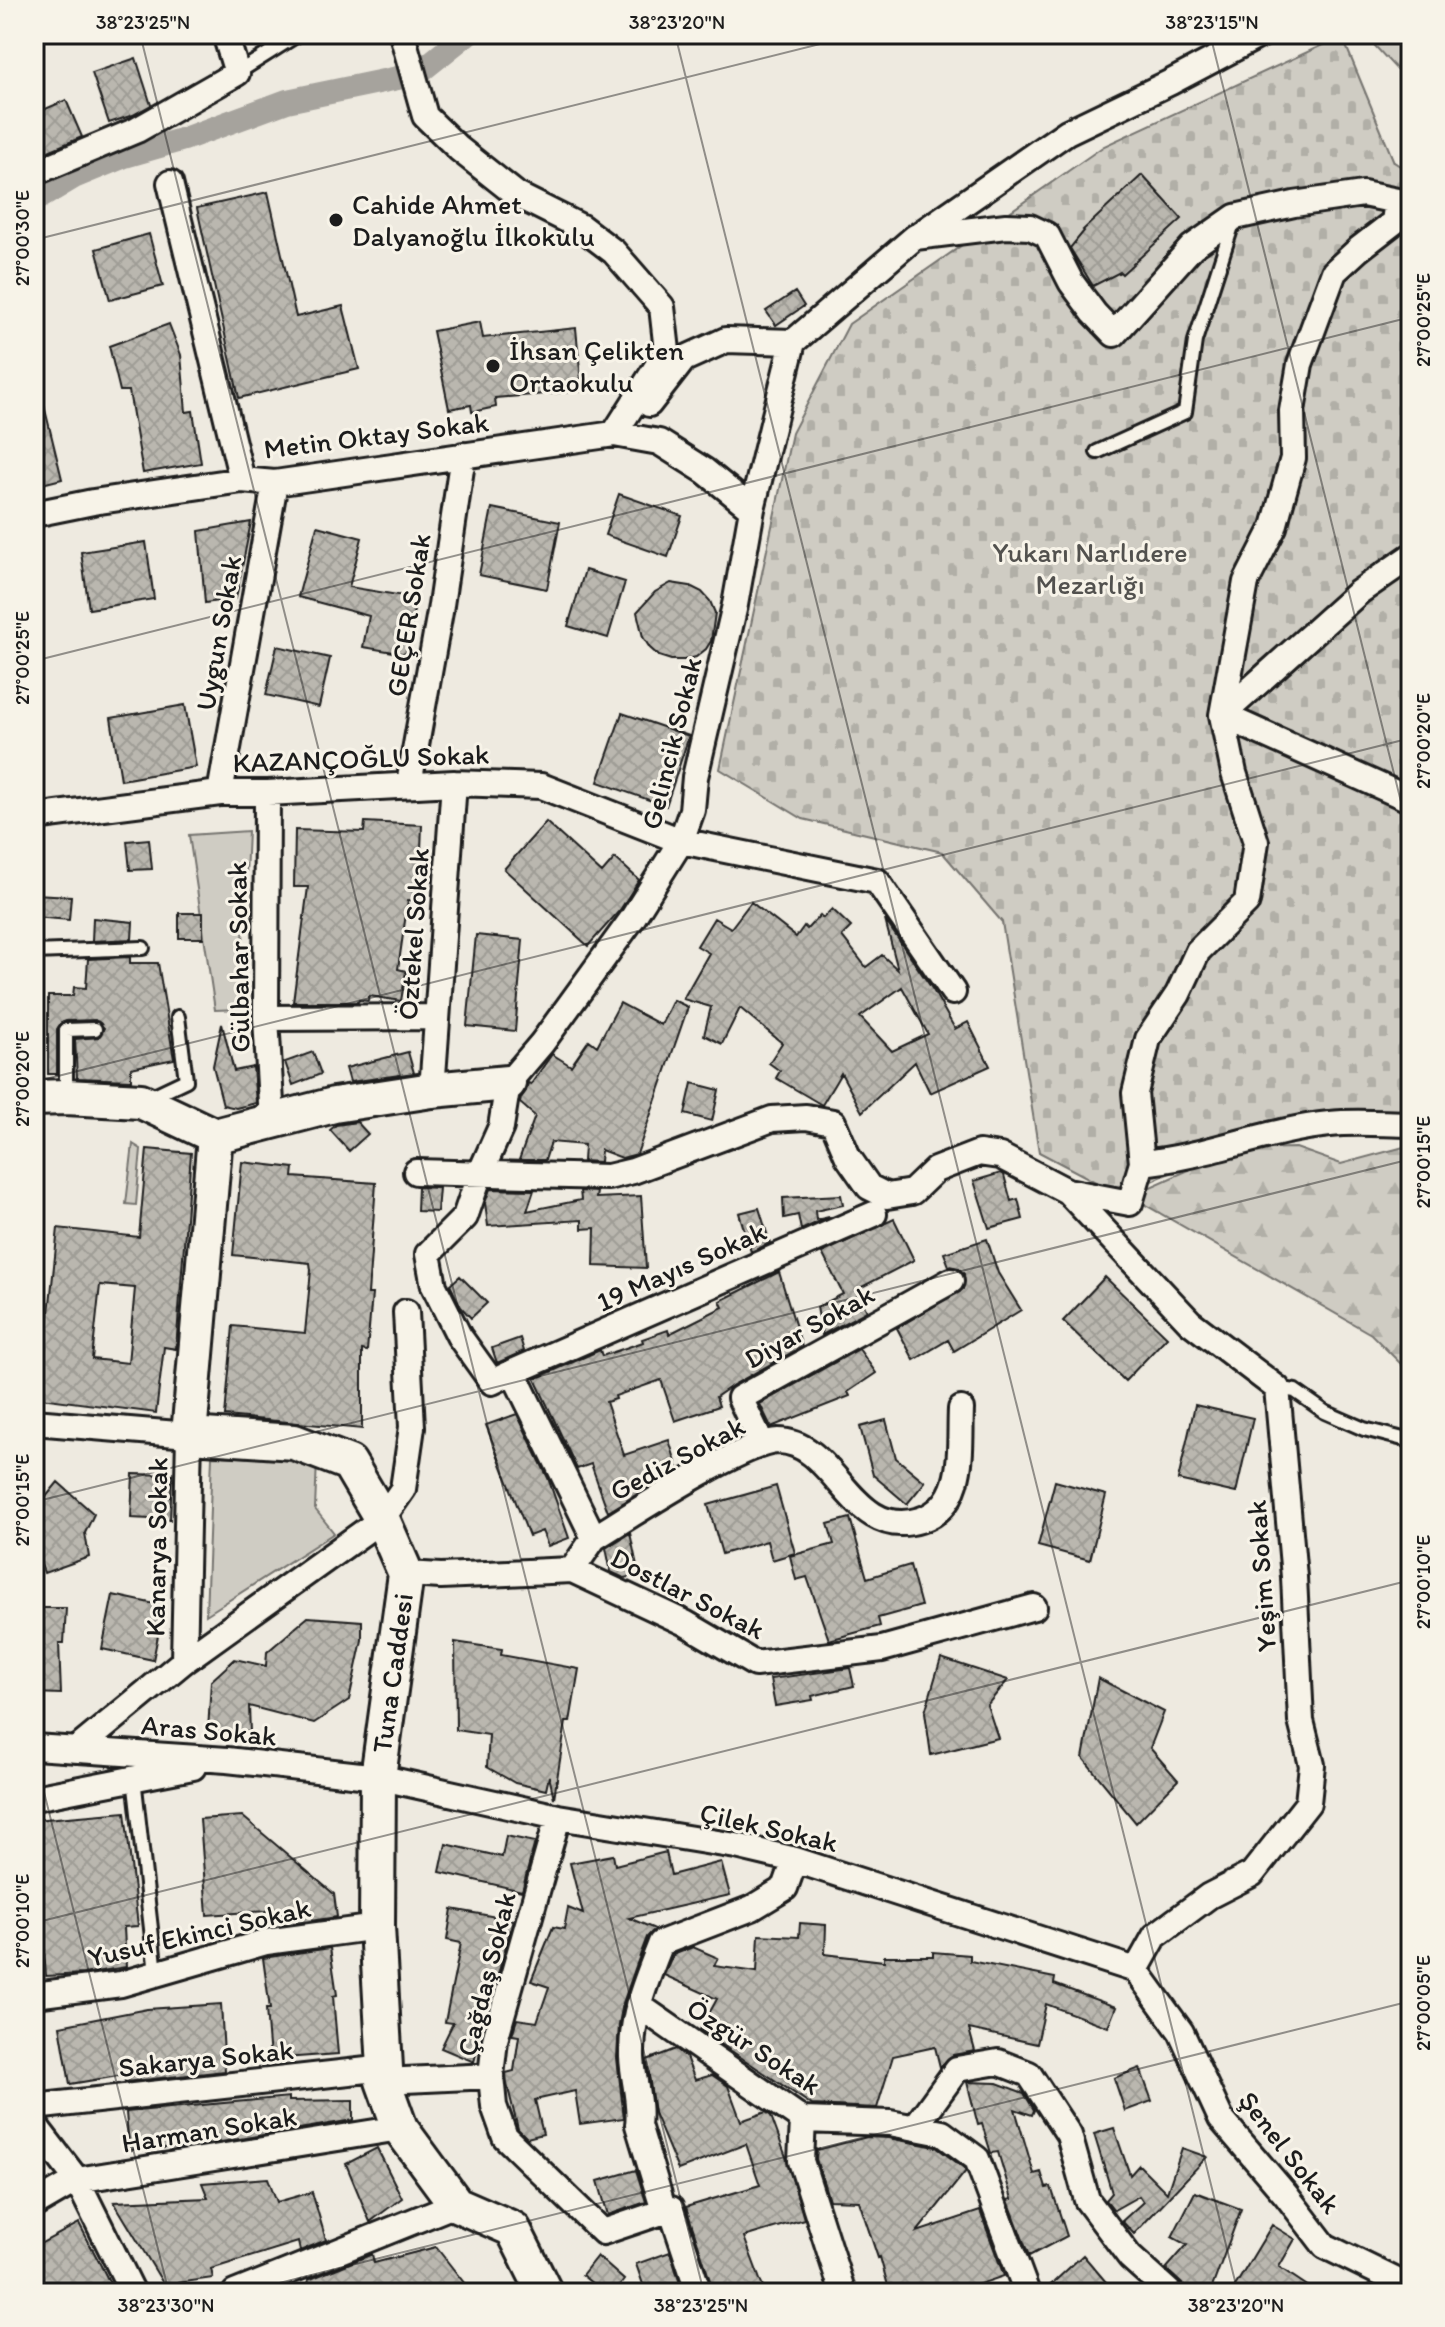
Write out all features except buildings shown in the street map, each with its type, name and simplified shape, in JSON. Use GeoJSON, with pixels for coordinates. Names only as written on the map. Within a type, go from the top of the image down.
{"type":"FeatureCollection","features":[{"type":"Feature","properties":{"kind":"street"},"geometry":{"type":"LineString","coordinates":[[34,173],[137,130],[237,73],[225,34]]}},
{"type":"Feature","properties":{"kind":"street"},"geometry":{"type":"LineString","coordinates":[[402,34],[425,116],[459,149],[517,195],[581,227],[614,252],[662,307],[667,351],[614,434]]}},
{"type":"Feature","properties":{"kind":"street"},"geometry":{"type":"LineString","coordinates":[[614,434],[646,408],[684,359],[726,340],[793,342],[915,237],[1067,132],[1262,34]]}},
{"type":"Feature","properties":{"kind":"street"},"geometry":{"type":"LineString","coordinates":[[170,183],[242,480]]}},
{"type":"Feature","properties":{"kind":"street"},"geometry":{"type":"LineString","coordinates":[[416,1172],[608,1177],[633,1171],[772,1119],[806,1117],[833,1122],[848,1157],[869,1187],[887,1196],[912,1192],[935,1170],[979,1153],[1000,1156],[1067,1191],[1130,1203],[1142,1163],[1135,1093],[1148,1039],[1178,994],[1198,951],[1247,902],[1256,842],[1234,773],[1222,715],[1246,582],[1274,527],[1293,458],[1292,411],[1300,364],[1334,272],[1394,222],[1397,201],[1363,194],[1235,217],[1192,247],[1114,334],[1071,282],[1047,235],[1030,227],[1006,226],[915,237]]}},
{"type":"Feature","properties":{"kind":"street","name":"Gelincik Sokak"},"geometry":{"type":"LineString","coordinates":[[508,1083],[542,1043],[632,919],[681,841],[692,810],[695,777],[735,605],[752,509],[793,342]]}},
{"type":"Feature","properties":{"kind":"street","name":"Metin Oktay Sokak"},"geometry":{"type":"LineString","coordinates":[[34,514],[242,480],[275,483],[614,434],[659,442],[705,471],[752,509]]}},
{"type":"Feature","properties":{"kind":"street","name":"GEÇER Sokak"},"geometry":{"type":"LineString","coordinates":[[409,784],[440,612],[463,455]]}},
{"type":"Feature","properties":{"kind":"street","name":"Uygun Sokak"},"geometry":{"type":"LineString","coordinates":[[220,793],[275,483]]}},
{"type":"Feature","properties":{"kind":"street"},"geometry":{"type":"LineString","coordinates":[[1222,715],[1359,592],[1411,556]]}},
{"type":"Feature","properties":{"kind":"street"},"geometry":{"type":"LineString","coordinates":[[1222,715],[1411,800]]}},
{"type":"Feature","properties":{"kind":"street","name":"KAZANÇOĞLU Sokak"},"geometry":{"type":"LineString","coordinates":[[34,817],[220,793],[454,783],[541,786],[681,841],[877,881],[953,992]]}},
{"type":"Feature","properties":{"kind":"street","name":"Öztekel Sokak"},"geometry":{"type":"LineString","coordinates":[[432,1090],[454,783]]}},
{"type":"Feature","properties":{"kind":"street","name":"Gülbahar Sokak"},"geometry":{"type":"LineString","coordinates":[[267,793],[266,1018],[272,1120]]}},
{"type":"Feature","properties":{"kind":"street"},"geometry":{"type":"LineString","coordinates":[[266,1018],[437,1017]]}},
{"type":"Feature","properties":{"kind":"street"},"geometry":{"type":"LineString","coordinates":[[50,1098],[141,1101],[215,1136],[334,1105],[432,1090],[508,1083],[501,1127],[465,1217],[428,1254],[434,1286],[459,1336],[492,1382],[513,1372],[594,1538],[572,1570]]}},
{"type":"Feature","properties":{"kind":"street"},"geometry":{"type":"LineString","coordinates":[[1142,1163],[1331,1124],[1411,1124]]}},
{"type":"Feature","properties":{"kind":"street"},"geometry":{"type":"LineString","coordinates":[[34,1422],[189,1435],[215,1136]]}},
{"type":"Feature","properties":{"kind":"street"},"geometry":{"type":"LineString","coordinates":[[1067,1191],[1190,1322],[1277,1388]]}},
{"type":"Feature","properties":{"kind":"street","name":"19 Mayıs Sokak"},"geometry":{"type":"LineString","coordinates":[[513,1372],[874,1214]]}},
{"type":"Feature","properties":{"kind":"street","name":"Diyar Sokak"},"geometry":{"type":"LineString","coordinates":[[762,1444],[740,1398],[951,1281]]}},
{"type":"Feature","properties":{"kind":"street"},"geometry":{"type":"LineString","coordinates":[[76,1750],[184,1661],[382,1519],[403,1489],[412,1427],[406,1312]]}},
{"type":"Feature","properties":{"kind":"street","name":"Yeşim Sokak"},"geometry":{"type":"LineString","coordinates":[[1136,1970],[1155,1936],[1209,1896],[1252,1874],[1308,1803],[1312,1765],[1301,1721],[1294,1577],[1277,1388]]}},
{"type":"Feature","properties":{"kind":"street","name":"Gediz Sokak"},"geometry":{"type":"LineString","coordinates":[[594,1538],[717,1465],[762,1444],[782,1441],[803,1447],[870,1513],[891,1522],[916,1521],[940,1509],[953,1493],[958,1473],[961,1409]]}},
{"type":"Feature","properties":{"kind":"street","name":"Tuna Caddesi"},"geometry":{"type":"LineString","coordinates":[[189,1435],[294,1442],[349,1463],[382,1519],[406,1574],[378,1777],[377,1927],[384,2074],[400,2128],[456,2204],[513,2229],[545,2293]]}},
{"type":"Feature","properties":{"kind":"street","name":"Kanarya Sokak"},"geometry":{"type":"LineString","coordinates":[[184,1661],[189,1435]]}},
{"type":"Feature","properties":{"kind":"street","name":"Dostlar Sokak"},"geometry":{"type":"LineString","coordinates":[[406,1574],[441,1576],[572,1570],[685,1623],[755,1664],[882,1649],[1034,1607]]}},
{"type":"Feature","properties":{"kind":"street","name":"Aras Sokak"},"geometry":{"type":"LineString","coordinates":[[34,1747],[227,1760],[378,1777]]}},
{"type":"Feature","properties":{"kind":"street"},"geometry":{"type":"LineString","coordinates":[[34,1798],[227,1760]]}},
{"type":"Feature","properties":{"kind":"street","name":"Çilek Sokak"},"geometry":{"type":"LineString","coordinates":[[378,1777],[558,1817],[736,1846],[795,1860],[1136,1970]]}},
{"type":"Feature","properties":{"kind":"street","name":"Çağdaş Sokak"},"geometry":{"type":"LineString","coordinates":[[558,1817],[495,2040],[491,2076],[494,2106],[505,2137],[603,2232],[667,2210]]}},
{"type":"Feature","properties":{"kind":"street"},"geometry":{"type":"LineString","coordinates":[[699,2293],[638,2125],[640,2112],[632,2059],[638,2005],[661,1943],[752,1908],[785,1888],[795,1860]]}},
{"type":"Feature","properties":{"kind":"street","name":"Yusuf Ekinci Sokak"},"geometry":{"type":"LineString","coordinates":[[34,1995],[121,1984],[266,1942],[377,1927]]}},
{"type":"Feature","properties":{"kind":"street","name":"Şenel Sokak"},"geometry":{"type":"LineString","coordinates":[[1136,1970],[1181,2032],[1221,2119],[1325,2246],[1411,2288]]}},
{"type":"Feature","properties":{"kind":"street","name":"Özgür Sokak"},"geometry":{"type":"LineString","coordinates":[[638,2005],[803,2120],[890,2123],[942,2133],[977,2159],[1027,2293]]}},
{"type":"Feature","properties":{"kind":"street"},"geometry":{"type":"LineString","coordinates":[[915,2127],[957,2069],[998,2062],[1029,2074],[1069,2135],[1087,2200],[1130,2257],[1170,2293]]}},
{"type":"Feature","properties":{"kind":"street","name":"Sakarya Sokak"},"geometry":{"type":"LineString","coordinates":[[34,2107],[384,2074],[491,2076]]}},
{"type":"Feature","properties":{"kind":"street"},"geometry":{"type":"LineString","coordinates":[[803,2120],[801,2161],[843,2293]]}},
{"type":"Feature","properties":{"kind":"street"},"geometry":{"type":"LineString","coordinates":[[34,2124],[77,2180],[133,2293]]}},
{"type":"Feature","properties":{"kind":"street","name":"Harman Sokak"},"geometry":{"type":"LineString","coordinates":[[34,2205],[77,2180],[400,2128]]}},
{"type":"Feature","properties":{"kind":"street"},"geometry":{"type":"LineString","coordinates":[[235,2293],[456,2204]]}},
{"type":"Feature","properties":{"kind":"lane"},"geometry":{"type":"LineString","coordinates":[[237,73],[299,34]]}},
{"type":"Feature","properties":{"kind":"lane"},"geometry":{"type":"LineString","coordinates":[[1097,452],[1185,412],[1195,341],[1235,217]]}},
{"type":"Feature","properties":{"kind":"lane"},"geometry":{"type":"LineString","coordinates":[[34,952],[143,948]]}},
{"type":"Feature","properties":{"kind":"lane"},"geometry":{"type":"LineString","coordinates":[[141,1101],[186,1080],[178,1017]]}},
{"type":"Feature","properties":{"kind":"lane"},"geometry":{"type":"LineString","coordinates":[[50,1098],[66,1030],[95,1029]]}},
{"type":"Feature","properties":{"kind":"lane"},"geometry":{"type":"LineString","coordinates":[[1277,1388],[1295,1391],[1325,1412],[1364,1429],[1411,1441]]}},
{"type":"Feature","properties":{"kind":"lane"},"geometry":{"type":"LineString","coordinates":[[134,1778],[156,1973]]}},
{"type":"Feature","properties":{"kind":"lane"},"geometry":{"type":"LineString","coordinates":[[1411,1973],[1411,1985]]}},
{"type":"Feature","properties":{"kind":"green space"},"geometry":{"type":"Polygon","coordinates":[[[1364,34],[1411,34],[1411,85],[1364,34]]]}},
{"type":"Feature","properties":{"kind":"green space","name":"Yukarı Narlıdere Mezarlığı"},"geometry":{"type":"Polygon","coordinates":[[[1342,36],[1394,162],[1411,173],[1411,1132],[1337,1133],[1215,1153],[1120,1195],[1039,1152],[1002,922],[942,852],[803,819],[720,769],[792,433],[849,324],[1104,146],[1342,36]]]}},
{"type":"Feature","properties":{"kind":"green space"},"geometry":{"type":"Polygon","coordinates":[[[248,831],[240,1009],[215,1010],[189,835],[248,831]]]}},
{"type":"Feature","properties":{"kind":"green space"},"geometry":{"type":"Polygon","coordinates":[[[133,1144],[141,1149],[136,1205],[126,1204],[133,1144]]]}},
{"type":"Feature","properties":{"kind":"green space"},"geometry":{"type":"Polygon","coordinates":[[[1411,1145],[1411,1374],[1371,1334],[1130,1196],[1200,1165],[1248,1149],[1296,1148],[1341,1164],[1411,1145]]]}},
{"type":"Feature","properties":{"kind":"green space"},"geometry":{"type":"Polygon","coordinates":[[[212,1456],[317,1460],[315,1509],[334,1533],[206,1615],[212,1456]]]}},
{"type":"Feature","properties":{"kind":"waterway"},"geometry":{"type":"LineString","coordinates":[[34,201],[74,177],[125,156],[184,139],[287,101],[417,74],[467,34]]}},
{"type":"Feature","properties":{"kind":"place","name":"Cahide Ahmet Dalyanoğlu İlkokulu"},"geometry":{"type":"Point","coordinates":[336,220]}},
{"type":"Feature","properties":{"kind":"place","name":"İhsan Çelikten Ortaokulu"},"geometry":{"type":"Point","coordinates":[493,366]}}]}
